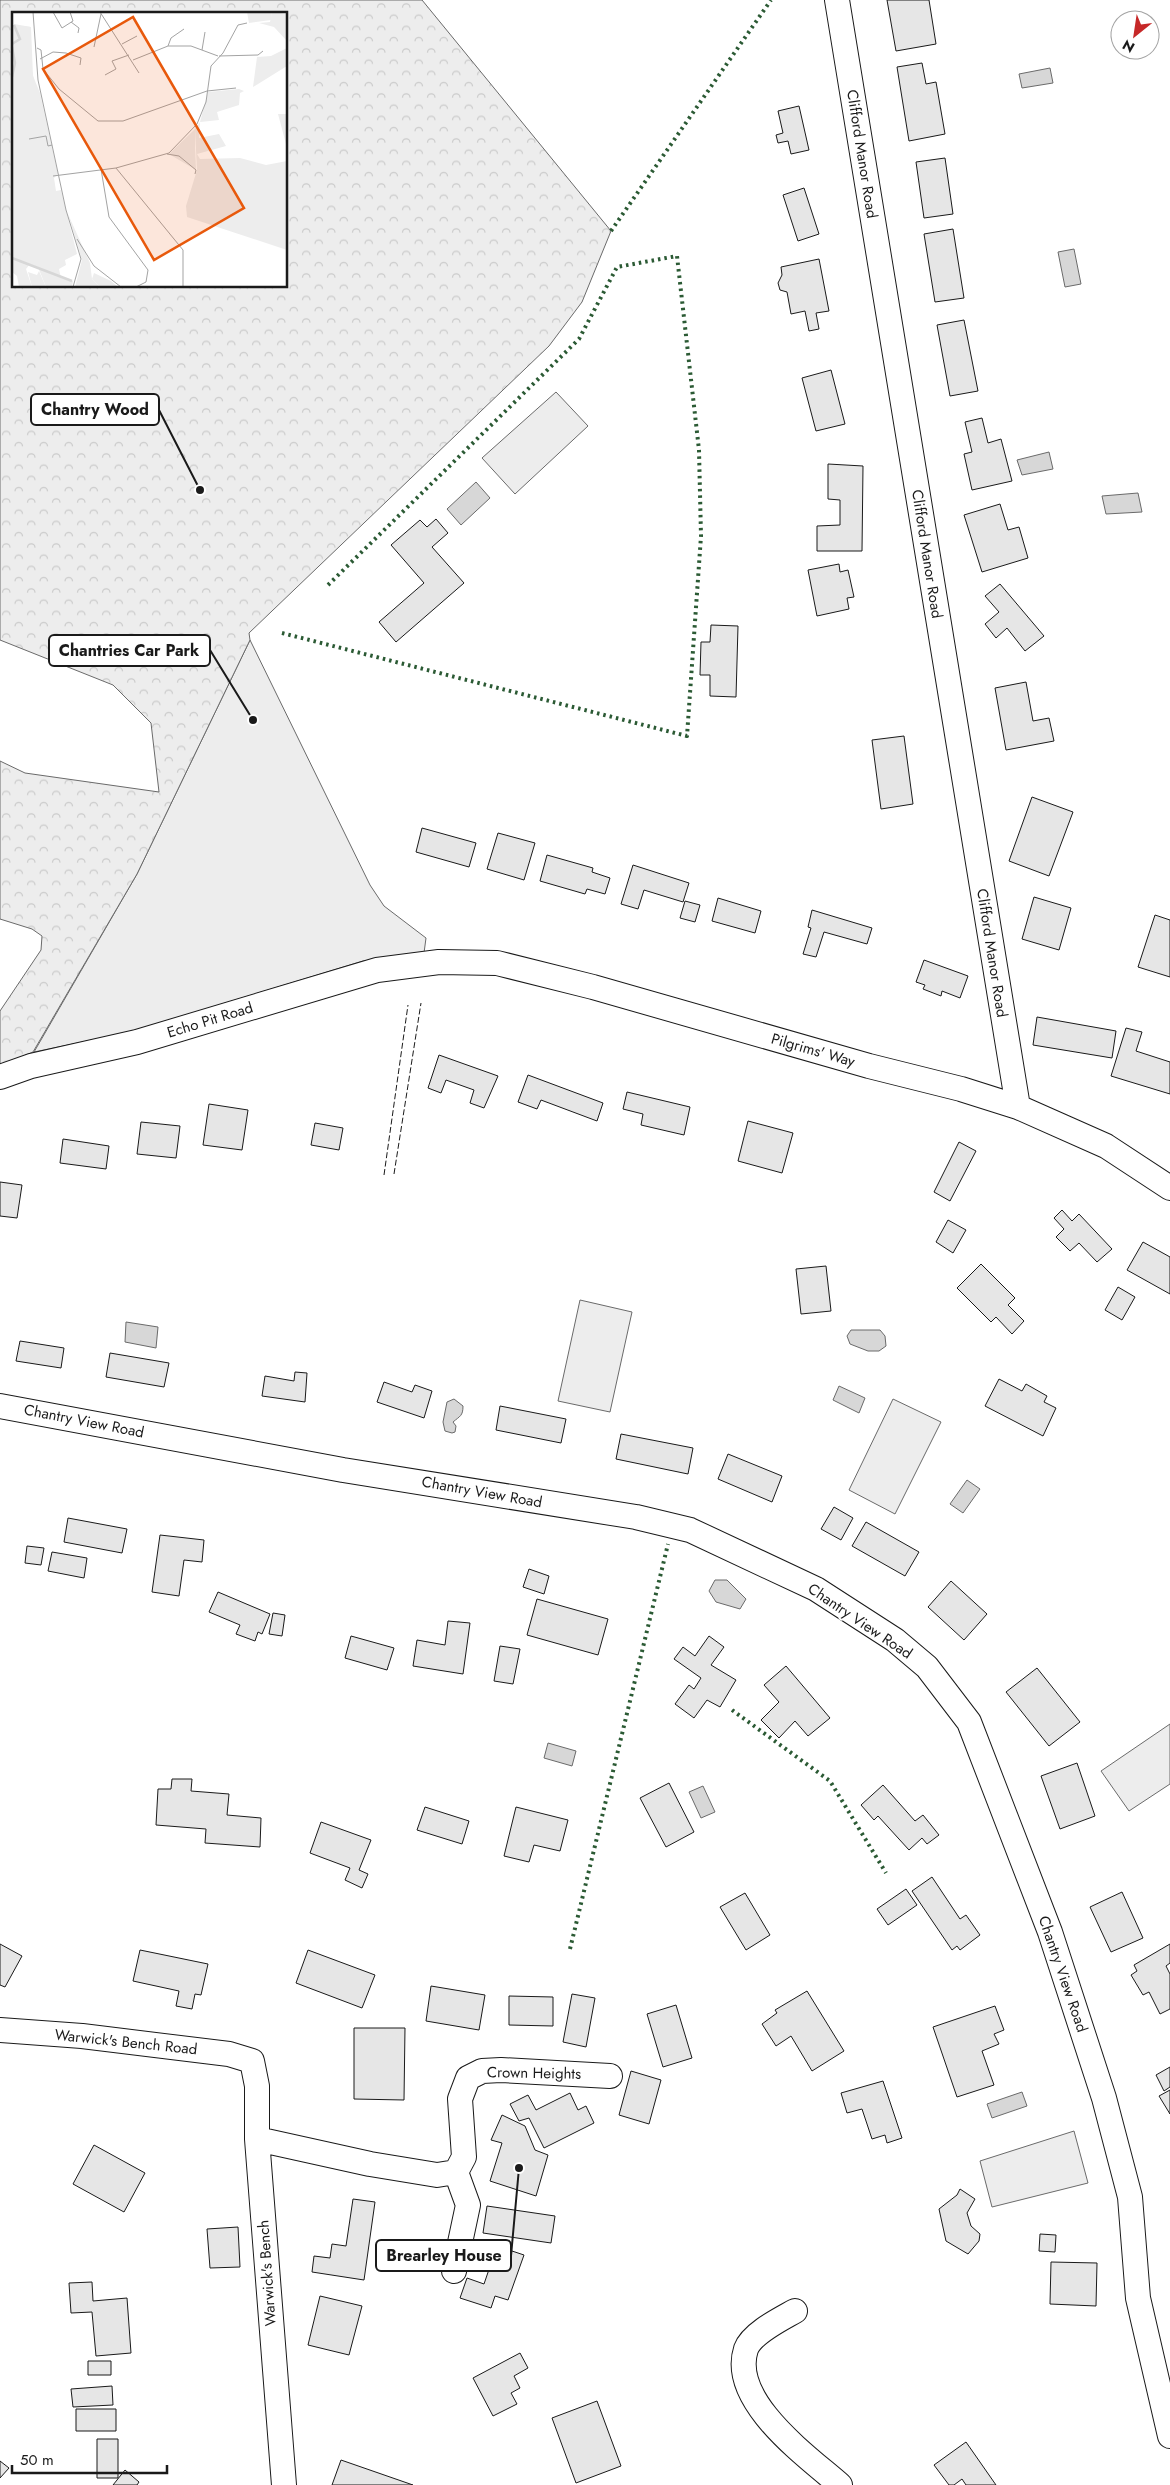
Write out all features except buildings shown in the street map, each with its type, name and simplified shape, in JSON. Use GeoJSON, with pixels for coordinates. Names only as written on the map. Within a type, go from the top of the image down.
{"type":"FeatureCollection","features":[{"type":"Feature","properties":{"kind":"street","name":"Clifford Manor Road"},"geometry":{"type":"LineString","coordinates":[[837,0],[1018,1107]]}},
{"type":"Feature","properties":{"kind":"street","name":"Pilgrims' Way"},"geometry":{"type":"LineString","coordinates":[[430,963],[497,962],[593,987],[870,1066],[961,1089],[1018,1107],[1106,1146],[1170,1188]]}},
{"type":"Feature","properties":{"kind":"street","name":"Echo Pit Road"},"geometry":{"type":"LineString","coordinates":[[0,1077],[31,1066],[163,1034],[335,981],[378,970],[430,963]]}},
{"type":"Feature","properties":{"kind":"street","name":"Chantry View Road"},"geometry":{"type":"LineString","coordinates":[[0,1406],[343,1470],[636,1517],[690,1530],[816,1589],[895,1640],[927,1667],[969,1722],[1050,1932],[1104,2098],[1130,2198],[1138,2298],[1170,2436]]}},
{"type":"Feature","properties":{"kind":"street","name":"Warwick's Bench Road"},"geometry":{"type":"LineString","coordinates":[[0,2030],[82,2036],[229,2054],[252,2061]]}},
{"type":"Feature","properties":{"kind":"street","name":"Warwick's Bench"},"geometry":{"type":"LineString","coordinates":[[252,2061],[257,2086],[257,2139],[284,2485]]}},
{"type":"Feature","properties":{"kind":"street","name":"Crown Heights"},"geometry":{"type":"LineString","coordinates":[[456,2172],[464,2157],[460,2099],[468,2078],[482,2071],[501,2070],[610,2076]]}},
{"type":"Feature","properties":{"kind":"street"},"geometry":{"type":"LineString","coordinates":[[257,2139],[408,2171],[437,2175],[456,2172],[468,2205],[454,2272]]}},
{"type":"Feature","properties":{"kind":"street"},"geometry":{"type":"LineString","coordinates":[[794,2311],[762,2331],[747,2348],[744,2372],[753,2397],[773,2424],[796,2447],[840,2485]]}},
{"type":"Feature","properties":{"kind":"shaded area"},"geometry":{"type":"Polygon","coordinates":[[[1050,68],[1053,83],[1022,88],[1019,74],[1050,68]]]}},
{"type":"Feature","properties":{"kind":"shaded area"},"geometry":{"type":"Polygon","coordinates":[[[1074,249],[1081,284],[1065,287],[1058,252],[1074,249]]]}},
{"type":"Feature","properties":{"kind":"shaded area"},"geometry":{"type":"Polygon","coordinates":[[[556,392],[588,426],[515,494],[482,458],[556,392]]]}},
{"type":"Feature","properties":{"kind":"shaded area"},"geometry":{"type":"Polygon","coordinates":[[[1049,452],[1053,469],[1022,475],[1017,460],[1049,452]]]}},
{"type":"Feature","properties":{"kind":"shaded area"},"geometry":{"type":"Polygon","coordinates":[[[476,482],[490,498],[461,525],[447,509],[476,482]]]}},
{"type":"Feature","properties":{"kind":"shaded area"},"geometry":{"type":"Polygon","coordinates":[[[1138,493],[1142,512],[1106,514],[1102,496],[1138,493]]]}},
{"type":"Feature","properties":{"kind":"shaded area"},"geometry":{"type":"Polygon","coordinates":[[[250,640],[370,885],[384,906],[426,938],[424,953],[363,961],[131,1032],[34,1052],[137,874],[250,640]]]}},
{"type":"Feature","properties":{"kind":"shaded area"},"geometry":{"type":"Polygon","coordinates":[[[580,1300],[632,1312],[610,1412],[558,1401],[580,1300]]]}},
{"type":"Feature","properties":{"kind":"shaded area"},"geometry":{"type":"Polygon","coordinates":[[[126,1322],[158,1327],[156,1348],[125,1342],[126,1322]]]}},
{"type":"Feature","properties":{"kind":"shaded area"},"geometry":{"type":"Polygon","coordinates":[[[851,1330],[880,1330],[885,1336],[886,1346],[879,1351],[868,1351],[850,1344],[847,1336],[851,1330]]]}},
{"type":"Feature","properties":{"kind":"shaded area"},"geometry":{"type":"Polygon","coordinates":[[[839,1386],[865,1398],[859,1413],[833,1400],[839,1386]]]}},
{"type":"Feature","properties":{"kind":"shaded area"},"geometry":{"type":"Polygon","coordinates":[[[454,1399],[463,1406],[463,1409],[461,1415],[453,1422],[456,1426],[455,1432],[452,1433],[445,1431],[443,1422],[447,1402],[454,1399]]]}},
{"type":"Feature","properties":{"kind":"shaded area"},"geometry":{"type":"Polygon","coordinates":[[[893,1399],[941,1422],[895,1514],[849,1490],[893,1399]]]}},
{"type":"Feature","properties":{"kind":"shaded area"},"geometry":{"type":"Polygon","coordinates":[[[967,1480],[980,1489],[963,1513],[950,1504],[967,1480]]]}},
{"type":"Feature","properties":{"kind":"shaded area"},"geometry":{"type":"Polygon","coordinates":[[[715,1580],[727,1580],[746,1599],[740,1609],[716,1602],[709,1591],[715,1580]]]}},
{"type":"Feature","properties":{"kind":"shaded area"},"geometry":{"type":"Polygon","coordinates":[[[1170,1724],[1170,1784],[1129,1811],[1101,1771],[1170,1724]]]}},
{"type":"Feature","properties":{"kind":"shaded area"},"geometry":{"type":"Polygon","coordinates":[[[548,1743],[576,1751],[572,1766],[544,1758],[548,1743]]]}},
{"type":"Feature","properties":{"kind":"shaded area"},"geometry":{"type":"Polygon","coordinates":[[[703,1786],[715,1812],[701,1818],[689,1792],[703,1786]]]}},
{"type":"Feature","properties":{"kind":"shaded area"},"geometry":{"type":"Polygon","coordinates":[[[1022,2092],[1027,2106],[992,2118],[987,2104],[1022,2092]]]}},
{"type":"Feature","properties":{"kind":"shaded area"},"geometry":{"type":"Polygon","coordinates":[[[1074,2131],[1088,2183],[992,2207],[980,2161],[1074,2131]]]}},
{"type":"Feature","properties":{"kind":"green space"},"geometry":{"type":"Polygon","coordinates":[[[0,0],[422,0],[611,231],[582,302],[549,346],[249,633],[250,640],[137,874],[33,1052],[0,1066],[0,1011],[41,950],[42,936],[32,929],[0,919],[0,761],[25,773],[159,792],[151,723],[113,685],[0,640],[0,0]]]}},
{"type":"Feature","properties":{"kind":"hedge"},"geometry":{"type":"LineString","coordinates":[[611,231],[771,0]]}},
{"type":"Feature","properties":{"kind":"hedge"},"geometry":{"type":"LineString","coordinates":[[282,633],[687,736],[701,536],[699,450],[677,256],[617,267],[579,339],[327,586]]}},
{"type":"Feature","properties":{"kind":"hedge"},"geometry":{"type":"LineString","coordinates":[[570,1949],[668,1544]]}},
{"type":"Feature","properties":{"kind":"hedge"},"geometry":{"type":"LineString","coordinates":[[732,1710],[830,1781],[886,1873]]}},
{"type":"Feature","properties":{"kind":"fence"},"geometry":{"type":"LineString","coordinates":[[394,1174],[421,1003]]}},
{"type":"Feature","properties":{"kind":"fence"},"geometry":{"type":"LineString","coordinates":[[384,1175],[408,1005]]}},
{"type":"Feature","properties":{"kind":"place","name":"Chantry Wood"},"geometry":{"type":"Point","coordinates":[200,490]}},
{"type":"Feature","properties":{"kind":"place","name":"Chantries Car Park"},"geometry":{"type":"Point","coordinates":[253,720]}},
{"type":"Feature","properties":{"kind":"place","name":"Brearley House"},"geometry":{"type":"Point","coordinates":[519,2168]}}]}
